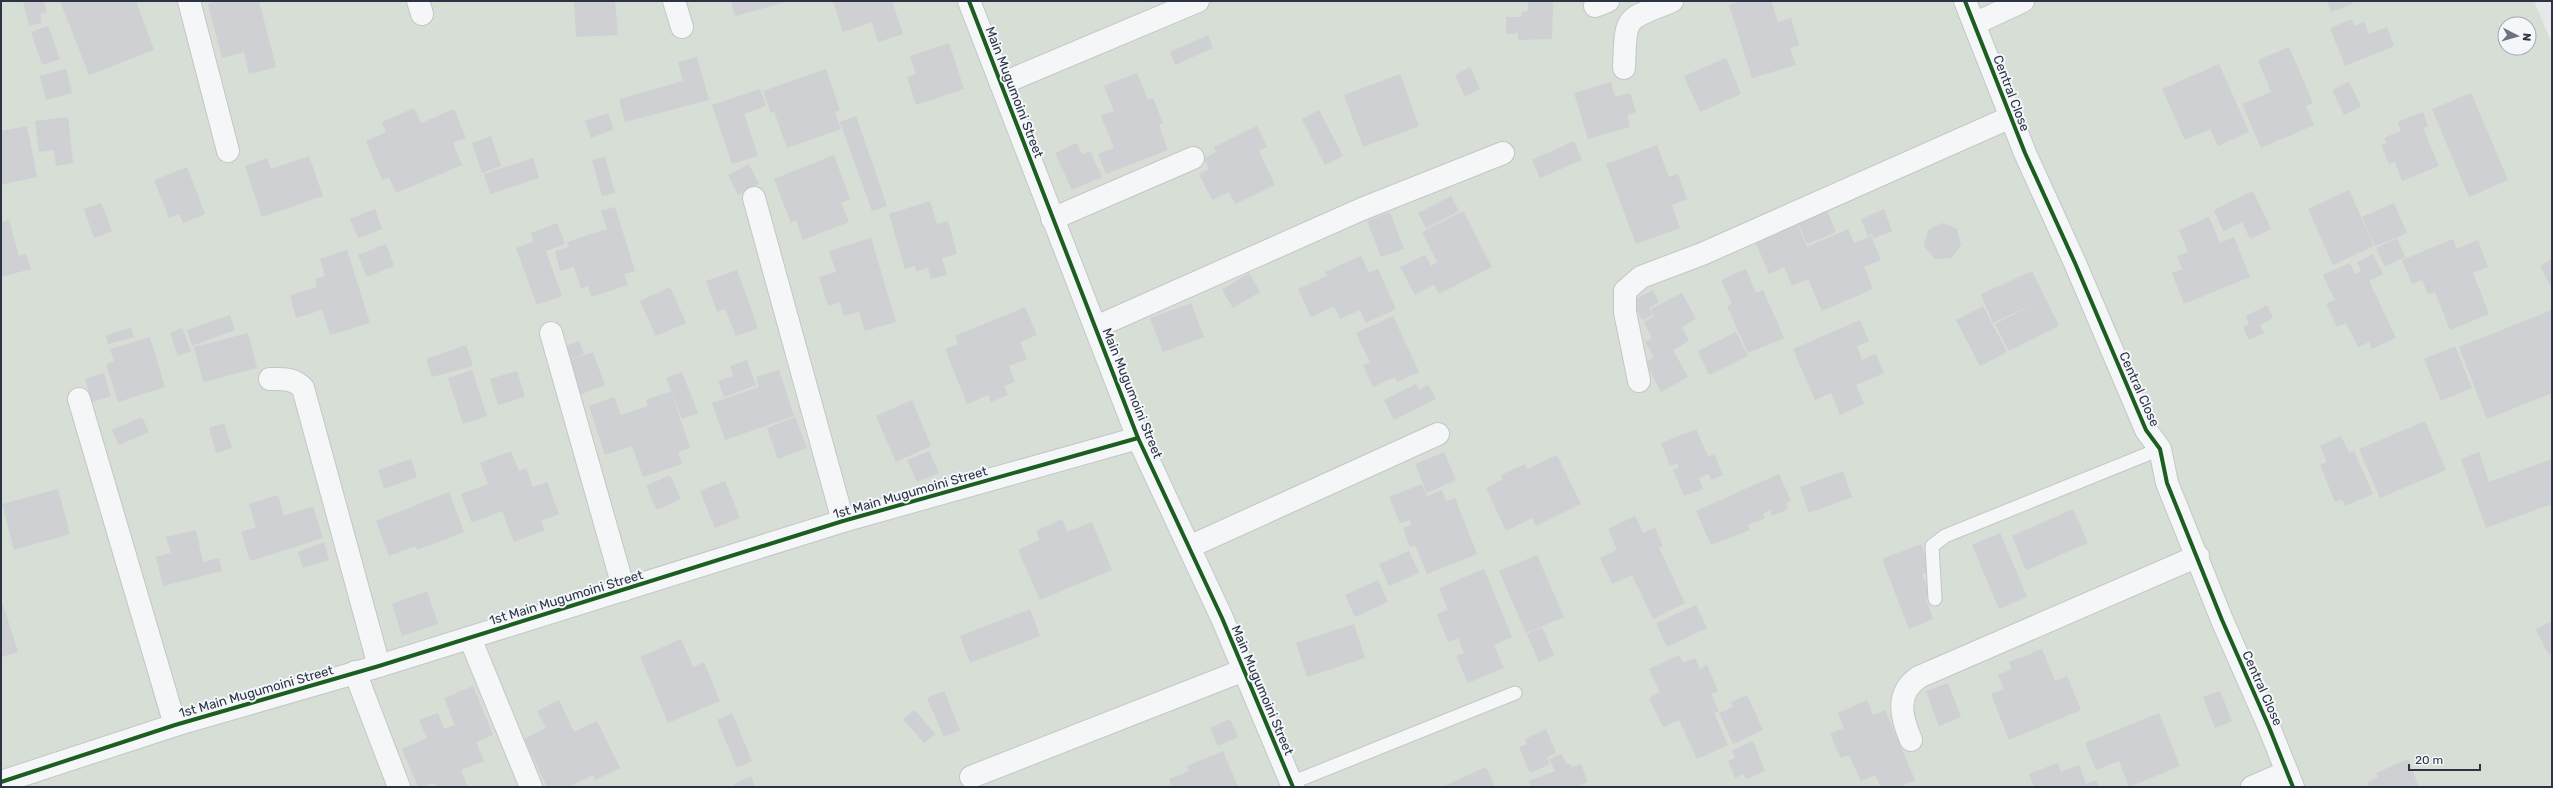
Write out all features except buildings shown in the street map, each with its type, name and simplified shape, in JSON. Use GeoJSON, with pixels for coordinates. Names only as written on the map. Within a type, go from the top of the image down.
{"type":"FeatureCollection","features":[{"type":"Feature","properties":{"kind":"street"},"geometry":{"type":"LineString","coordinates":[[189,1],[228,151]]}},
{"type":"Feature","properties":{"kind":"street"},"geometry":{"type":"LineString","coordinates":[[674,1],[682,27]]}},
{"type":"Feature","properties":{"kind":"street","name":"Main Mugumoini Street"},"geometry":{"type":"LineString","coordinates":[[969,1],[1052,219],[1096,327],[1138,438],[1244,670],[1292,785]]}},
{"type":"Feature","properties":{"kind":"street"},"geometry":{"type":"LineString","coordinates":[[1001,84],[1198,1]]}},
{"type":"Feature","properties":{"kind":"street"},"geometry":{"type":"LineString","coordinates":[[1624,68],[1625,31],[1628,23],[1634,17],[1672,1]]}},
{"type":"Feature","properties":{"kind":"street","name":"Central Close"},"geometry":{"type":"LineString","coordinates":[[1964,1],[2011,117],[2146,430],[2160,449],[2167,482],[2198,556],[2222,620],[2290,779]]}},
{"type":"Feature","properties":{"kind":"street"},"geometry":{"type":"LineString","coordinates":[[1974,24],[2023,1]]}},
{"type":"Feature","properties":{"kind":"street"},"geometry":{"type":"LineString","coordinates":[[1638,381],[1625,312],[1625,292],[1641,277],[1702,254],[2011,117]]}},
{"type":"Feature","properties":{"kind":"street"},"geometry":{"type":"LineString","coordinates":[[1096,327],[1362,209],[1502,153]]}},
{"type":"Feature","properties":{"kind":"street"},"geometry":{"type":"LineString","coordinates":[[1052,219],[1193,158]]}},
{"type":"Feature","properties":{"kind":"street"},"geometry":{"type":"LineString","coordinates":[[754,198],[843,521]]}},
{"type":"Feature","properties":{"kind":"street"},"geometry":{"type":"LineString","coordinates":[[551,333],[624,590]]}},
{"type":"Feature","properties":{"kind":"street"},"geometry":{"type":"LineString","coordinates":[[270,378],[296,381],[303,388],[379,666]]}},
{"type":"Feature","properties":{"kind":"street"},"geometry":{"type":"LineString","coordinates":[[79,399],[175,725]]}},
{"type":"Feature","properties":{"kind":"street"},"geometry":{"type":"LineString","coordinates":[[1189,548],[1438,434]]}},
{"type":"Feature","properties":{"kind":"street","name":"1st Main Mugumoini Street"},"geometry":{"type":"LineString","coordinates":[[1,782],[175,725],[379,666],[843,521],[1138,438]]}},
{"type":"Feature","properties":{"kind":"street"},"geometry":{"type":"LineString","coordinates":[[1911,740],[1903,722],[1901,707],[1908,684],[1919,677],[2198,556]]}},
{"type":"Feature","properties":{"kind":"street"},"geometry":{"type":"LineString","coordinates":[[470,638],[531,787]]}},
{"type":"Feature","properties":{"kind":"street"},"geometry":{"type":"LineString","coordinates":[[971,777],[1244,670]]}},
{"type":"Feature","properties":{"kind":"street"},"geometry":{"type":"LineString","coordinates":[[356,672],[399,787]]}},
{"type":"Feature","properties":{"kind":"street"},"geometry":{"type":"LineString","coordinates":[[2252,787],[2290,779]]}},
{"type":"Feature","properties":{"kind":"lane"},"geometry":{"type":"LineString","coordinates":[[1935,599],[1932,546],[1945,536],[2160,449]]}},
{"type":"Feature","properties":{"kind":"lane"},"geometry":{"type":"LineString","coordinates":[[1292,785],[1515,693]]}},
{"type":"Feature","properties":{"kind":"shaded area"},"geometry":{"type":"Polygon","coordinates":[[[1,1],[2534,1],[2552,44],[2552,787],[1,787],[1,1]]]}},
{"type":"Feature","properties":{"kind":"cycle path"},"geometry":{"type":"LineString","coordinates":[[969,1],[1138,438],[1222,618],[1293,787]]}},
{"type":"Feature","properties":{"kind":"cycle path"},"geometry":{"type":"LineString","coordinates":[[1965,1],[2025,153],[2075,263],[2146,430],[2160,449],[2167,483],[2222,620],[2269,727],[2293,787]]}},
{"type":"Feature","properties":{"kind":"cycle path"},"geometry":{"type":"LineString","coordinates":[[1,782],[175,725],[379,666],[843,521],[1138,438]]}}]}
